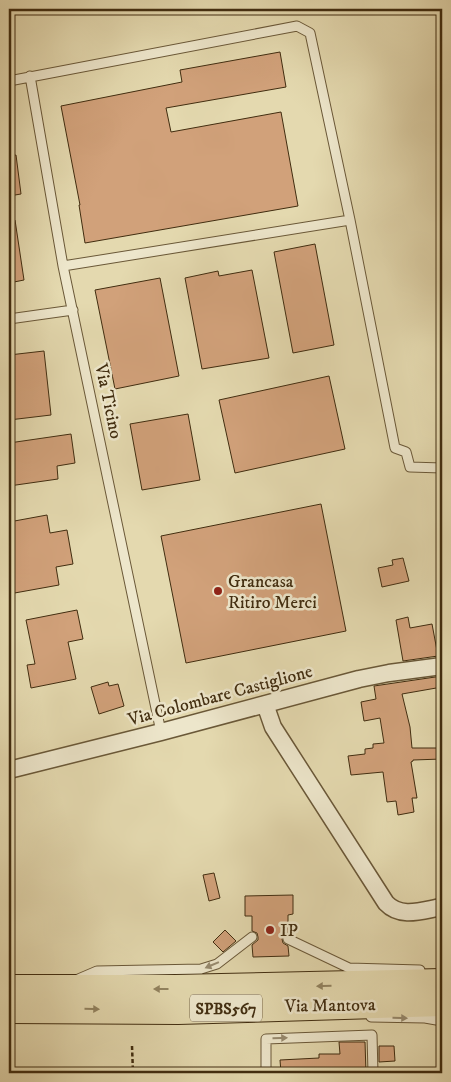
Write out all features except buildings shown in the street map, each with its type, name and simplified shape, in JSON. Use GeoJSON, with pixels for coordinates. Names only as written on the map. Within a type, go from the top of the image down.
{"type":"FeatureCollection","features":[{"type":"Feature","properties":{"kind":"highway","name":"Via Mantova"},"geometry":{"type":"LineString","coordinates":[[9,1009],[57,999],[185,989],[435,977]]}},
{"type":"Feature","properties":{"kind":"highway","name":"Via Mantova"},"geometry":{"type":"LineString","coordinates":[[9,989],[57,999],[178,1010],[442,1002]]}},
{"type":"Feature","properties":{"kind":"highway"},"geometry":{"type":"LineString","coordinates":[[9,1018],[46,1016],[57,999]]}},
{"type":"Feature","properties":{"kind":"street","name":"Via Colombare Castiglione"},"geometry":{"type":"LineString","coordinates":[[9,770],[161,732],[358,679],[442,666]]}},
{"type":"Feature","properties":{"kind":"street"},"geometry":{"type":"LineString","coordinates":[[265,704],[273,727],[391,909],[404,913],[442,907]]}},
{"type":"Feature","properties":{"kind":"lane"},"geometry":{"type":"LineString","coordinates":[[9,81],[297,26],[310,33],[350,220],[395,448],[406,452],[410,467],[442,468]]}},
{"type":"Feature","properties":{"kind":"lane","name":"Via Ticino"},"geometry":{"type":"LineString","coordinates":[[30,76],[63,266],[161,732]]}},
{"type":"Feature","properties":{"kind":"lane"},"geometry":{"type":"LineString","coordinates":[[63,266],[350,220]]}},
{"type":"Feature","properties":{"kind":"lane"},"geometry":{"type":"LineString","coordinates":[[9,319],[73,310]]}},
{"type":"Feature","properties":{"kind":"lane"},"geometry":{"type":"LineString","coordinates":[[57,999],[97,971],[201,969],[217,964],[252,938]]}},
{"type":"Feature","properties":{"kind":"lane"},"geometry":{"type":"LineString","coordinates":[[288,939],[349,968],[435,977]]}},
{"type":"Feature","properties":{"kind":"lane"},"geometry":{"type":"LineString","coordinates":[[282,1006],[328,1014]]}},
{"type":"Feature","properties":{"kind":"lane"},"geometry":{"type":"LineString","coordinates":[[366,1017],[425,1018],[442,1021]]}},
{"type":"Feature","properties":{"kind":"lane"},"geometry":{"type":"LineString","coordinates":[[266,1073],[266,1039],[372,1035],[373,1073]]}},
{"type":"Feature","properties":{"kind":"path"},"geometry":{"type":"LineString","coordinates":[[132,1046],[132,1073]]}},
{"type":"Feature","properties":{"kind":"path"},"geometry":{"type":"LineString","coordinates":[[166,1067],[166,1073]]}},
{"type":"Feature","properties":{"kind":"place","name":"Grancasa Ritiro Merci"},"geometry":{"type":"Point","coordinates":[218,591]}},
{"type":"Feature","properties":{"kind":"place","name":"IP"},"geometry":{"type":"Point","coordinates":[270,930]}}]}
